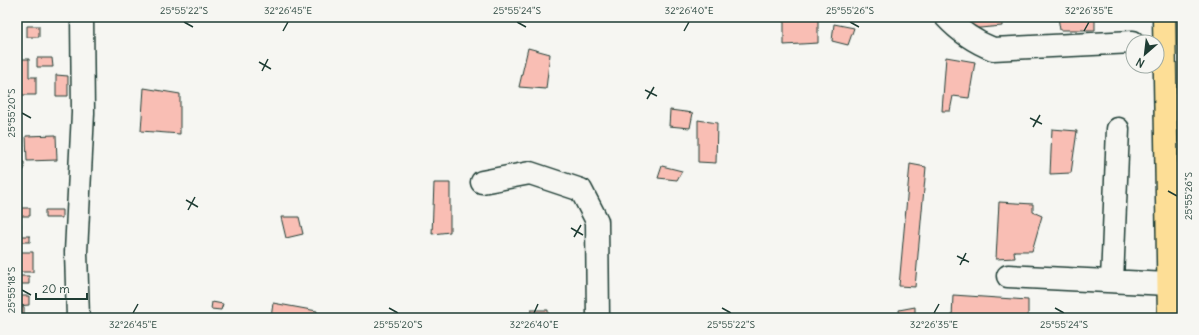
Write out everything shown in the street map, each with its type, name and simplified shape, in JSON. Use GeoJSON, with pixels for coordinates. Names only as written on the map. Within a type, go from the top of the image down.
{"type":"FeatureCollection","features":[{"type":"Feature","properties":{"kind":"highway"},"geometry":{"type":"LineString","coordinates":[[1164,17],[1164,34]]}},
{"type":"Feature","properties":{"kind":"highway"},"geometry":{"type":"LineString","coordinates":[[1165,74],[1169,318]]}},
{"type":"Feature","properties":{"kind":"street"},"geometry":{"type":"LineString","coordinates":[[78,318],[76,252],[83,113],[82,17]]}},
{"type":"Feature","properties":{"kind":"street"},"geometry":{"type":"LineString","coordinates":[[946,17],[979,44],[993,49],[1125,42]]}},
{"type":"Feature","properties":{"kind":"street"},"geometry":{"type":"LineString","coordinates":[[1112,281],[1118,129]]}},
{"type":"Feature","properties":{"kind":"street"},"geometry":{"type":"LineString","coordinates":[[482,182],[530,173],[581,190],[597,221],[598,318]]}},
{"type":"Feature","properties":{"kind":"street"},"geometry":{"type":"LineString","coordinates":[[1008,276],[1168,284]]}},
{"type":"Feature","properties":{"kind":"building"},"geometry":{"type":"Polygon","coordinates":[[[784,17],[818,17],[818,43],[784,45],[784,17]]]}},
{"type":"Feature","properties":{"kind":"building"},"geometry":{"type":"Polygon","coordinates":[[[969,17],[1002,17],[1002,26],[969,29],[969,17]]]}},
{"type":"Feature","properties":{"kind":"building"},"geometry":{"type":"Polygon","coordinates":[[[1058,17],[1095,17],[1095,30],[1060,30],[1058,17]]]}},
{"type":"Feature","properties":{"kind":"building"},"geometry":{"type":"Polygon","coordinates":[[[834,24],[854,28],[848,45],[832,41],[834,24]]]}},
{"type":"Feature","properties":{"kind":"building"},"geometry":{"type":"Polygon","coordinates":[[[27,26],[39,26],[39,37],[27,37],[27,26]]]}},
{"type":"Feature","properties":{"kind":"building"},"geometry":{"type":"Polygon","coordinates":[[[528,48],[550,54],[546,89],[519,87],[528,48]]]}},
{"type":"Feature","properties":{"kind":"building"},"geometry":{"type":"Polygon","coordinates":[[[946,57],[975,62],[969,98],[953,96],[950,111],[942,111],[946,57]]]}},
{"type":"Feature","properties":{"kind":"building"},"geometry":{"type":"Polygon","coordinates":[[[37,58],[52,58],[53,67],[37,67],[37,58]]]}},
{"type":"Feature","properties":{"kind":"building"},"geometry":{"type":"Polygon","coordinates":[[[17,59],[29,59],[29,77],[36,77],[36,95],[17,95],[17,59]]]}},
{"type":"Feature","properties":{"kind":"building"},"geometry":{"type":"Polygon","coordinates":[[[56,75],[68,76],[68,96],[56,96],[56,75]]]}},
{"type":"Feature","properties":{"kind":"building"},"geometry":{"type":"Polygon","coordinates":[[[144,88],[180,94],[180,134],[141,131],[144,88]]]}},
{"type":"Feature","properties":{"kind":"building"},"geometry":{"type":"Polygon","coordinates":[[[670,110],[693,113],[690,128],[669,126],[670,110]]]}},
{"type":"Feature","properties":{"kind":"building"},"geometry":{"type":"Polygon","coordinates":[[[698,120],[717,123],[716,163],[698,162],[698,120]]]}},
{"type":"Feature","properties":{"kind":"building"},"geometry":{"type":"Polygon","coordinates":[[[1052,129],[1077,131],[1071,173],[1050,174],[1052,129]]]}},
{"type":"Feature","properties":{"kind":"building"},"geometry":{"type":"Polygon","coordinates":[[[56,135],[57,160],[27,161],[26,136],[56,135]]]}},
{"type":"Feature","properties":{"kind":"building"},"geometry":{"type":"Polygon","coordinates":[[[17,162],[24,162],[24,170],[17,170],[17,162]]]}},
{"type":"Feature","properties":{"kind":"building"},"geometry":{"type":"Polygon","coordinates":[[[910,164],[926,167],[915,287],[899,286],[910,164]]]}},
{"type":"Feature","properties":{"kind":"building"},"geometry":{"type":"Polygon","coordinates":[[[662,166],[682,171],[677,180],[658,178],[662,166]]]}},
{"type":"Feature","properties":{"kind":"building"},"geometry":{"type":"Polygon","coordinates":[[[434,183],[450,183],[450,232],[432,234],[434,183]]]}},
{"type":"Feature","properties":{"kind":"building"},"geometry":{"type":"Polygon","coordinates":[[[999,202],[1033,204],[1033,212],[1042,216],[1032,251],[1014,251],[1015,258],[996,259],[999,202]]]}},
{"type":"Feature","properties":{"kind":"building"},"geometry":{"type":"Polygon","coordinates":[[[17,208],[30,208],[30,216],[20,216],[21,227],[17,227],[17,208]]]}},
{"type":"Feature","properties":{"kind":"building"},"geometry":{"type":"Polygon","coordinates":[[[45,210],[62,210],[62,218],[45,218],[45,210]]]}},
{"type":"Feature","properties":{"kind":"building"},"geometry":{"type":"Polygon","coordinates":[[[281,217],[299,217],[303,234],[286,238],[281,217]]]}},
{"type":"Feature","properties":{"kind":"building"},"geometry":{"type":"Polygon","coordinates":[[[17,236],[30,236],[30,242],[17,242],[17,236]]]}},
{"type":"Feature","properties":{"kind":"building"},"geometry":{"type":"Polygon","coordinates":[[[17,252],[33,252],[33,272],[17,272],[17,252]]]}},
{"type":"Feature","properties":{"kind":"building"},"geometry":{"type":"Polygon","coordinates":[[[17,276],[29,276],[29,284],[17,284],[17,276]]]}},
{"type":"Feature","properties":{"kind":"building"},"geometry":{"type":"Polygon","coordinates":[[[953,295],[1028,300],[1028,318],[952,318],[953,295]]]}},
{"type":"Feature","properties":{"kind":"building"},"geometry":{"type":"Polygon","coordinates":[[[17,296],[29,296],[29,305],[17,306],[17,296]]]}},
{"type":"Feature","properties":{"kind":"building"},"geometry":{"type":"Polygon","coordinates":[[[212,302],[223,304],[221,310],[211,309],[212,302]]]}},
{"type":"Feature","properties":{"kind":"building"},"geometry":{"type":"Polygon","coordinates":[[[273,303],[317,311],[316,318],[271,318],[273,303]]]}},
{"type":"Feature","properties":{"kind":"building"},"geometry":{"type":"Polygon","coordinates":[[[17,307],[24,307],[24,316],[17,316],[17,307]]]}},
{"type":"Feature","properties":{"kind":"building"},"geometry":{"type":"Polygon","coordinates":[[[915,307],[915,318],[900,318],[899,310],[915,307]]]}},
{"type":"Feature","properties":{"kind":"building"},"geometry":{"type":"Polygon","coordinates":[[[531,310],[548,310],[548,318],[530,318],[531,310]]]}},
{"type":"Feature","properties":{"kind":"building"},"geometry":{"type":"Polygon","coordinates":[[[52,315],[52,318],[24,318],[24,316],[52,315]]]}}]}
